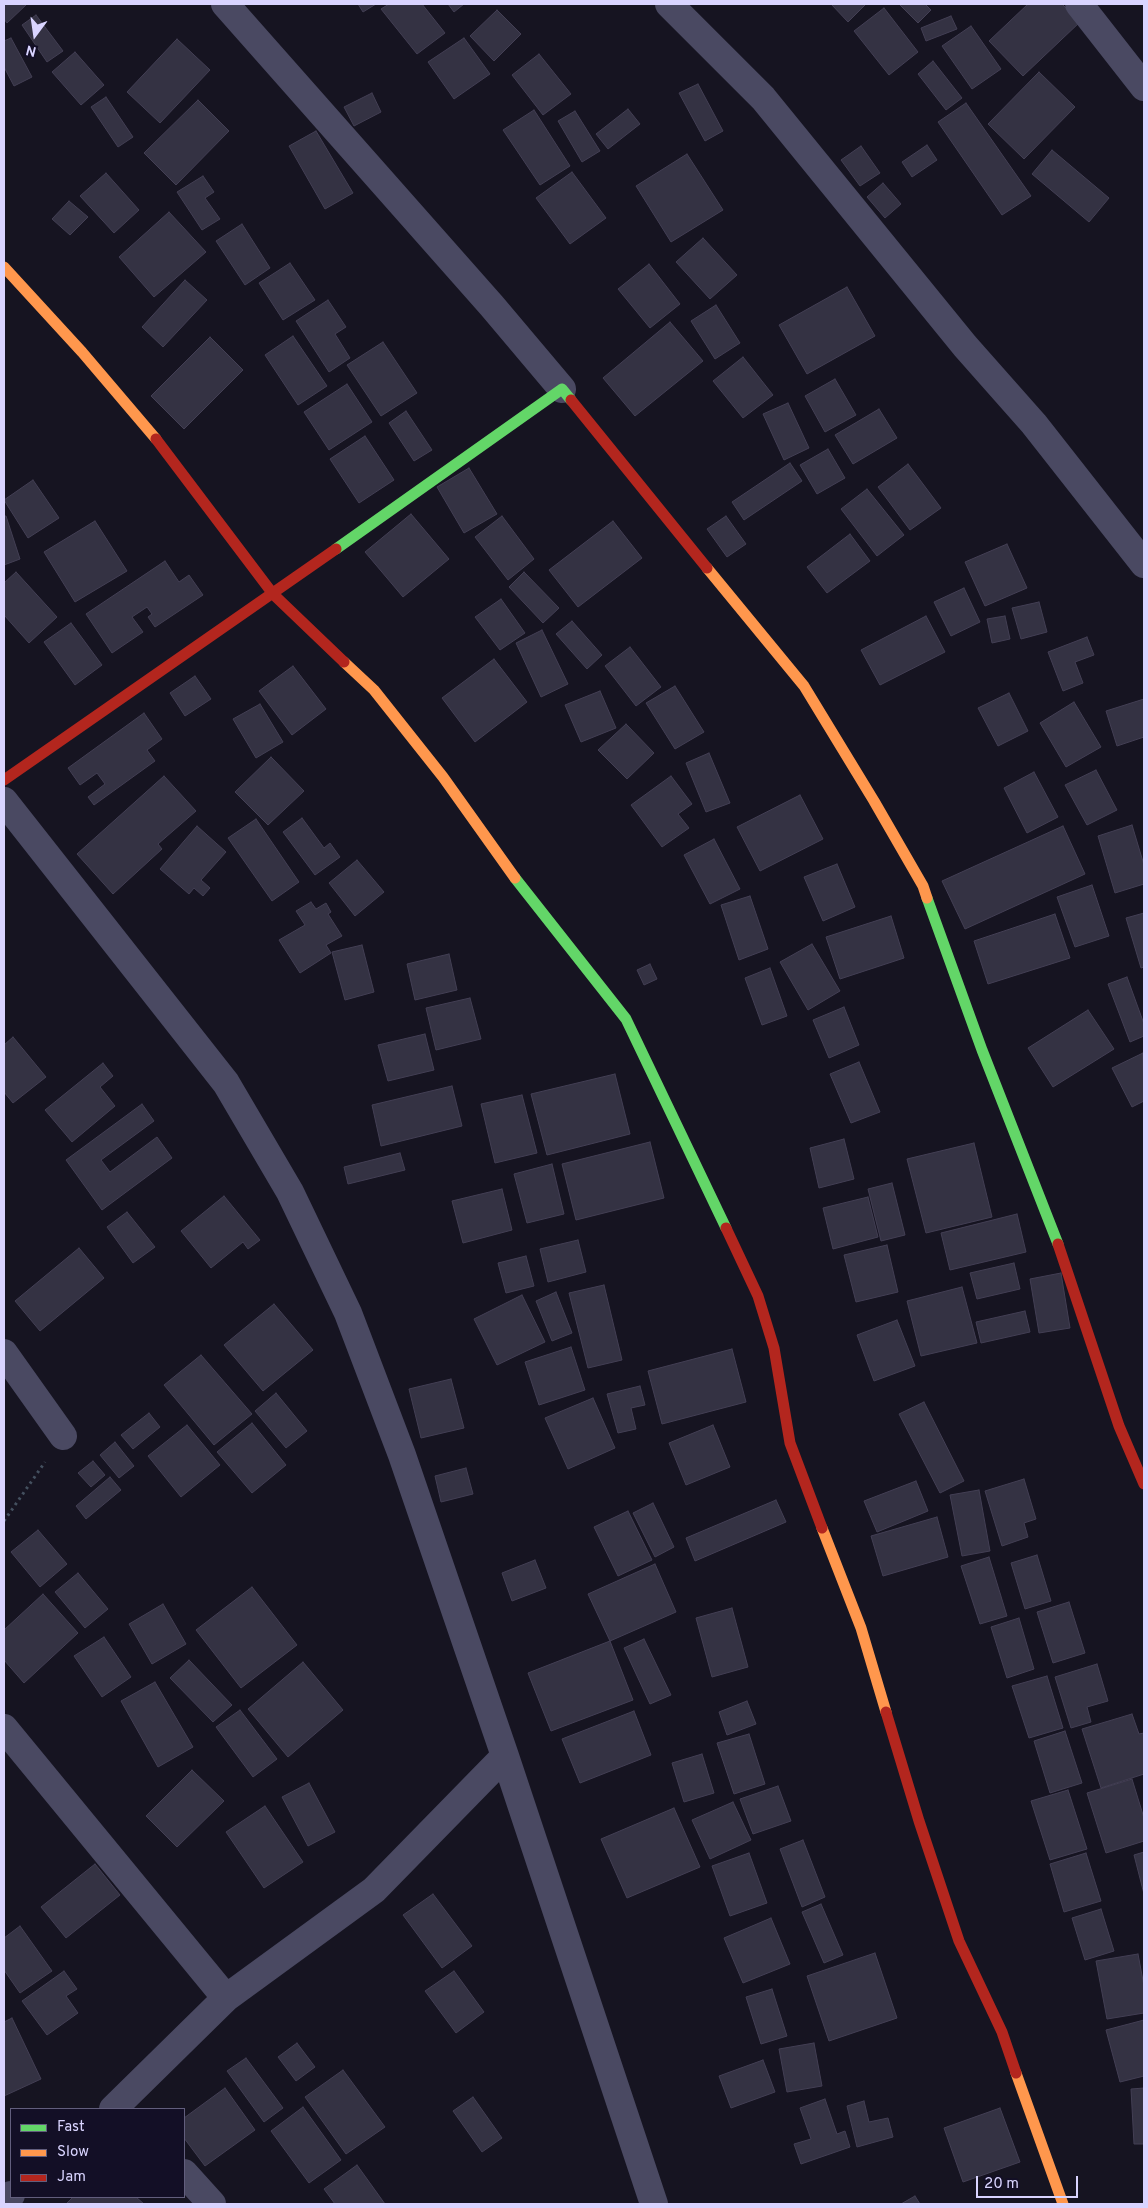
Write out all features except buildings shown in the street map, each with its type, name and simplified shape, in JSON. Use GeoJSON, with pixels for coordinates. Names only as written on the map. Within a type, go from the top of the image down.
{"type":"FeatureCollection","features":[{"type":"Feature","properties":{"kind":"street"},"geometry":{"type":"LineString","coordinates":[[225,4],[492,306],[804,686],[923,886],[982,1050],[1058,1240],[1119,1426],[1144,1484]]}},
{"type":"Feature","properties":{"kind":"street"},"geometry":{"type":"LineString","coordinates":[[669,4],[763,98],[965,346],[1034,424],[1144,564]]}},
{"type":"Feature","properties":{"kind":"street"},"geometry":{"type":"LineString","coordinates":[[1079,4],[1144,87]]}},
{"type":"Feature","properties":{"kind":"street"},"geometry":{"type":"LineString","coordinates":[[4,267],[82,352],[172,458],[273,594],[374,690],[443,777],[522,888],[626,1018],[758,1296],[774,1348],[790,1443],[861,1628],[919,1821],[959,1941],[1002,2032],[1063,2204]]}},
{"type":"Feature","properties":{"kind":"street"},"geometry":{"type":"LineString","coordinates":[[4,780],[273,594],[562,389]]}},
{"type":"Feature","properties":{"kind":"street"},"geometry":{"type":"LineString","coordinates":[[4,801],[226,1083],[290,1192],[348,1313],[389,1419],[505,1756],[654,2204]]}},
{"type":"Feature","properties":{"kind":"street"},"geometry":{"type":"LineString","coordinates":[[4,1353],[63,1436]]}},
{"type":"Feature","properties":{"kind":"street"},"geometry":{"type":"LineString","coordinates":[[4,1728],[226,1998]]}},
{"type":"Feature","properties":{"kind":"street"},"geometry":{"type":"LineString","coordinates":[[119,2107],[226,1998],[374,1890],[505,1756]]}},
{"type":"Feature","properties":{"kind":"street"},"geometry":{"type":"LineString","coordinates":[[185,2174],[212,2204]]}},
{"type":"Feature","properties":{"kind":"path"},"geometry":{"type":"LineString","coordinates":[[4,1521],[63,1436]]}},
{"type":"Feature","properties":{"kind":"traffic: fast"},"geometry":{"type":"LineString","coordinates":[[336,549],[562,389],[571,400]]}},
{"type":"Feature","properties":{"kind":"traffic: fast"},"geometry":{"type":"LineString","coordinates":[[515,878],[626,1019],[726,1228]]}},
{"type":"Feature","properties":{"kind":"traffic: fast"},"geometry":{"type":"LineString","coordinates":[[927,898],[982,1050],[1058,1244]]}},
{"type":"Feature","properties":{"kind":"traffic: slow"},"geometry":{"type":"LineString","coordinates":[[4,267],[82,352],[156,439]]}},
{"type":"Feature","properties":{"kind":"traffic: slow"},"geometry":{"type":"LineString","coordinates":[[707,568],[804,686],[874,801],[923,886],[927,898]]}},
{"type":"Feature","properties":{"kind":"traffic: slow"},"geometry":{"type":"LineString","coordinates":[[344,662],[374,690],[443,777],[515,878]]}},
{"type":"Feature","properties":{"kind":"traffic: slow"},"geometry":{"type":"LineString","coordinates":[[822,1528],[861,1628],[886,1712]]}},
{"type":"Feature","properties":{"kind":"traffic: slow"},"geometry":{"type":"LineString","coordinates":[[1016,2073],[1063,2204]]}},
{"type":"Feature","properties":{"kind":"traffic: jam"},"geometry":{"type":"LineString","coordinates":[[571,400],[707,568]]}},
{"type":"Feature","properties":{"kind":"traffic: jam"},"geometry":{"type":"LineString","coordinates":[[156,439],[273,594],[344,662]]}},
{"type":"Feature","properties":{"kind":"traffic: jam"},"geometry":{"type":"LineString","coordinates":[[4,780],[336,549]]}},
{"type":"Feature","properties":{"kind":"traffic: jam"},"geometry":{"type":"LineString","coordinates":[[726,1228],[758,1296],[774,1348],[790,1443],[822,1528]]}},
{"type":"Feature","properties":{"kind":"traffic: jam"},"geometry":{"type":"LineString","coordinates":[[1058,1244],[1119,1426],[1144,1484]]}},
{"type":"Feature","properties":{"kind":"traffic: jam"},"geometry":{"type":"LineString","coordinates":[[886,1712],[919,1821],[959,1941],[1002,2032],[1016,2073]]}}]}
